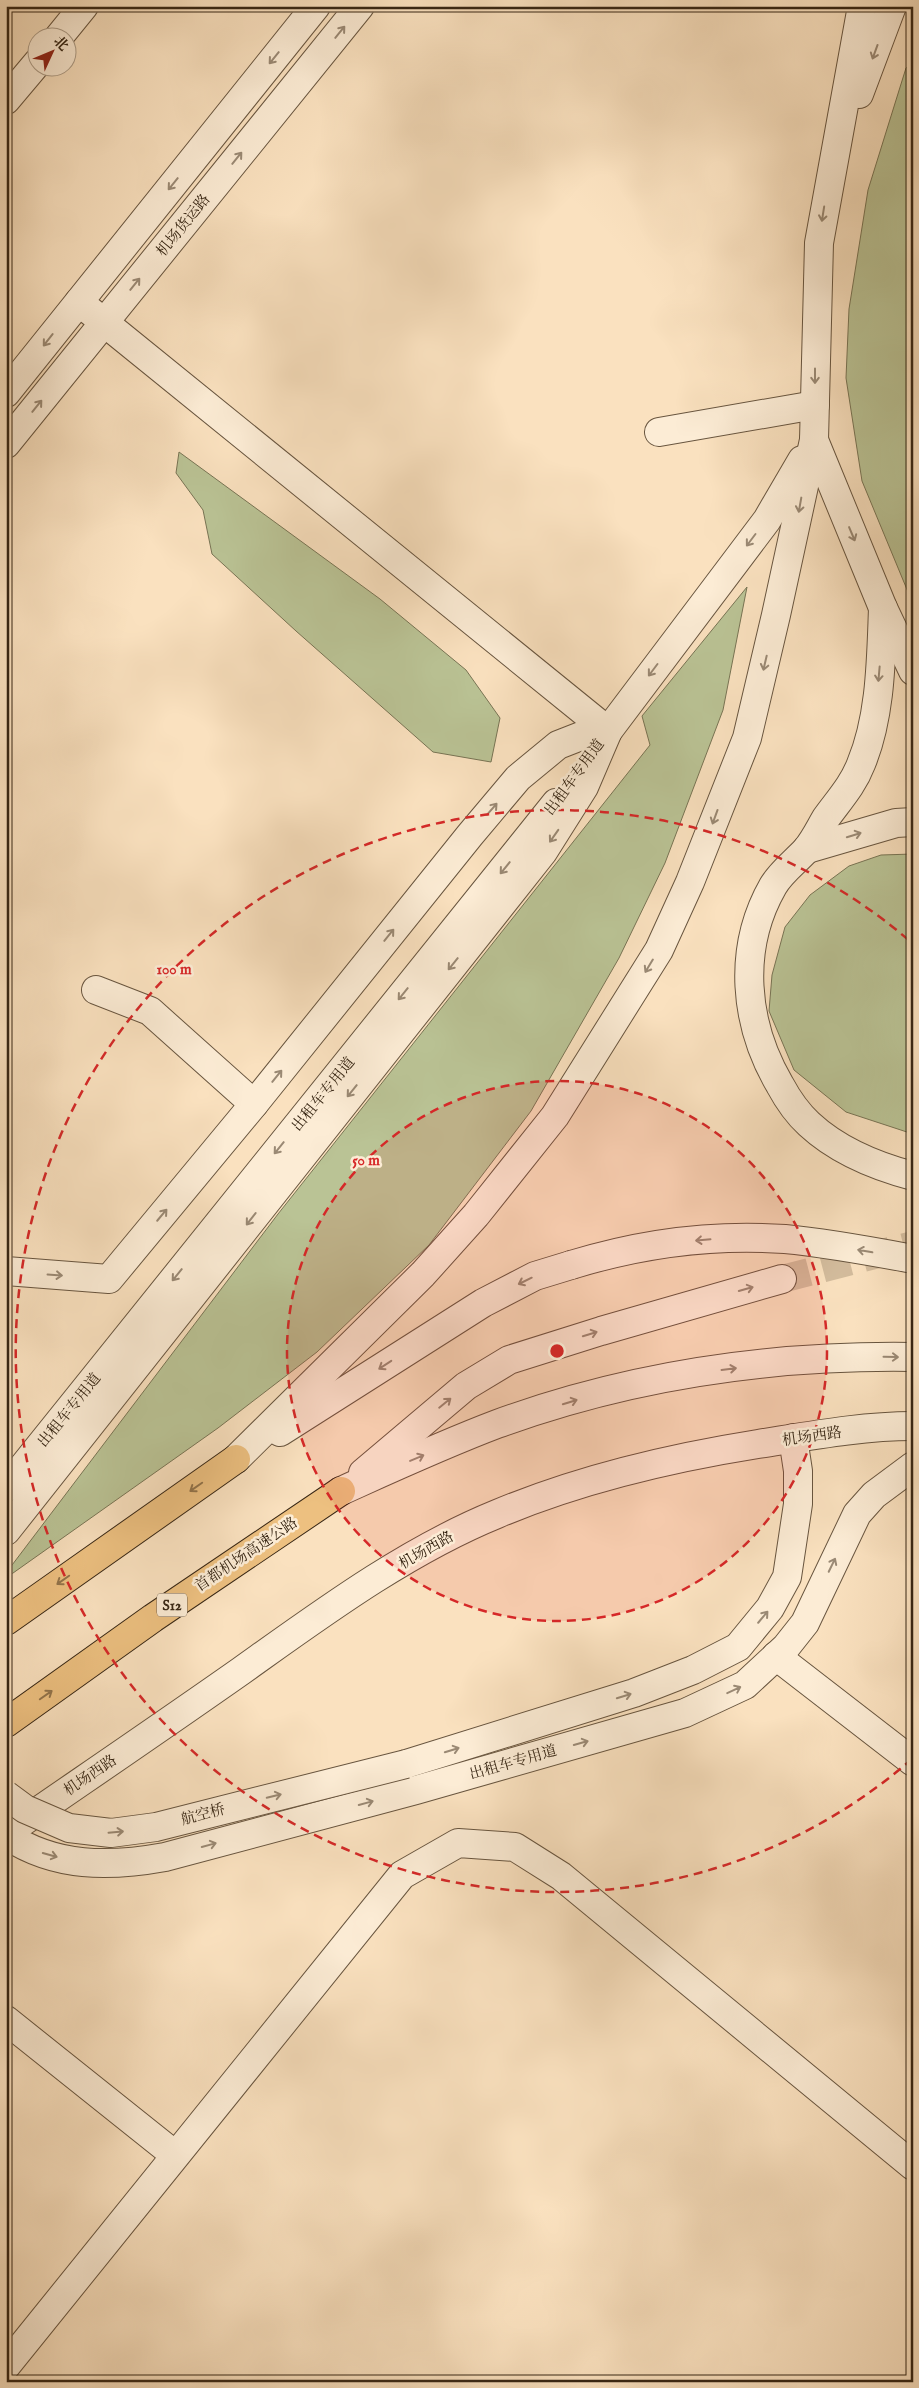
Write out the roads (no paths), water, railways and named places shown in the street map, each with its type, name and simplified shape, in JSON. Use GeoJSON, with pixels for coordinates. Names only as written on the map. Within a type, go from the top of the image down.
{"type":"FeatureCollection","features":[{"type":"Feature","properties":{"kind":"highway"},"geometry":{"type":"LineString","coordinates":[[6,1620],[236,1459]]}},
{"type":"Feature","properties":{"kind":"highway","name":"首都机场高速公路"},"geometry":{"type":"LineString","coordinates":[[6,1723],[153,1618],[340,1491]]}},
{"type":"Feature","properties":{"kind":"street"},"geometry":{"type":"LineString","coordinates":[[66,28],[84,6]]}},
{"type":"Feature","properties":{"kind":"street"},"geometry":{"type":"LineString","coordinates":[[6,393],[316,6]]}},
{"type":"Feature","properties":{"kind":"street","name":"机场货运路"},"geometry":{"type":"LineString","coordinates":[[6,444],[360,6]]}},
{"type":"Feature","properties":{"kind":"street"},"geometry":{"type":"LineString","coordinates":[[236,1459],[389,1309],[476,1215],[555,1116],[658,950],[703,850],[747,738],[814,440],[816,275],[824,207],[862,6]]}},
{"type":"Feature","properties":{"kind":"street"},"geometry":{"type":"LineString","coordinates":[[833,166],[892,6]]}},
{"type":"Feature","properties":{"kind":"street"},"geometry":{"type":"LineString","coordinates":[[6,100],[28,74]]}},
{"type":"Feature","properties":{"kind":"street"},"geometry":{"type":"LineString","coordinates":[[79,302],[608,731]]}},
{"type":"Feature","properties":{"kind":"street"},"geometry":{"type":"LineString","coordinates":[[659,432],[815,405]]}},
{"type":"Feature","properties":{"kind":"street"},"geometry":{"type":"LineString","coordinates":[[6,1530],[542,852],[584,787],[608,731],[767,520],[814,440]]}},
{"type":"Feature","properties":{"kind":"street"},"geometry":{"type":"LineString","coordinates":[[814,440],[882,608],[913,671]]}},
{"type":"Feature","properties":{"kind":"street"},"geometry":{"type":"LineString","coordinates":[[882,608],[878,690],[870,738],[862,763],[852,784],[807,849],[774,885],[763,906],[752,947],[750,1004],[755,1032],[774,1076],[807,1123],[848,1151],[880,1166],[913,1176]]}},
{"type":"Feature","properties":{"kind":"street","name":"出租车专用道"},"geometry":{"type":"LineString","coordinates":[[6,1271],[109,1279],[254,1104],[518,778],[558,745],[581,736],[608,731]]}},
{"type":"Feature","properties":{"kind":"street","name":"出租车专用道"},"geometry":{"type":"LineString","coordinates":[[6,1488],[579,775],[608,731]]}},
{"type":"Feature","properties":{"kind":"street"},"geometry":{"type":"LineString","coordinates":[[807,849],[896,823],[913,822]]}},
{"type":"Feature","properties":{"kind":"street"},"geometry":{"type":"LineString","coordinates":[[96,990],[150,1011],[254,1104]]}},
{"type":"Feature","properties":{"kind":"street"},"geometry":{"type":"LineString","coordinates":[[236,1459],[483,1303],[535,1276],[570,1265],[637,1248],[702,1240],[749,1238],[828,1244],[913,1259]]}},
{"type":"Feature","properties":{"kind":"street"},"geometry":{"type":"LineString","coordinates":[[340,1491],[466,1386],[509,1360],[593,1333],[782,1279]]}},
{"type":"Feature","properties":{"kind":"street"},"geometry":{"type":"LineString","coordinates":[[340,1491],[498,1424],[615,1389],[685,1374],[753,1366],[821,1359],[913,1357]]}},
{"type":"Feature","properties":{"kind":"street","name":"机场西路"},"geometry":{"type":"LineString","coordinates":[[6,1834],[326,1611],[378,1578],[467,1527],[545,1496],[684,1458],[793,1438],[877,1428],[913,1426]]}},
{"type":"Feature","properties":{"kind":"street","name":"航空桥"},"geometry":{"type":"LineString","coordinates":[[6,1795],[25,1809],[69,1828],[110,1834],[156,1827],[406,1764],[634,1693],[692,1670],[738,1647],[770,1608],[787,1577],[798,1504],[798,1471],[793,1438]]}},
{"type":"Feature","properties":{"kind":"street","name":"出租车专用道"},"geometry":{"type":"LineString","coordinates":[[6,1834],[24,1847],[78,1863],[126,1864],[166,1857],[416,1790],[685,1713],[745,1685],[776,1656],[805,1623],[857,1514],[874,1495],[913,1466]]}},
{"type":"Feature","properties":{"kind":"street"},"geometry":{"type":"LineString","coordinates":[[776,1656],[913,1762]]}},
{"type":"Feature","properties":{"kind":"street"},"geometry":{"type":"LineString","coordinates":[[6,2366],[402,1876],[458,1843],[514,1847],[560,1876],[910,2160]]}},
{"type":"Feature","properties":{"kind":"street"},"geometry":{"type":"LineString","coordinates":[[6,2020],[175,2155]]}},
{"type":"Feature","properties":{"kind":"tunnel"},"geometry":{"type":"LineString","coordinates":[[782,1279],[913,1245]]}}]}
